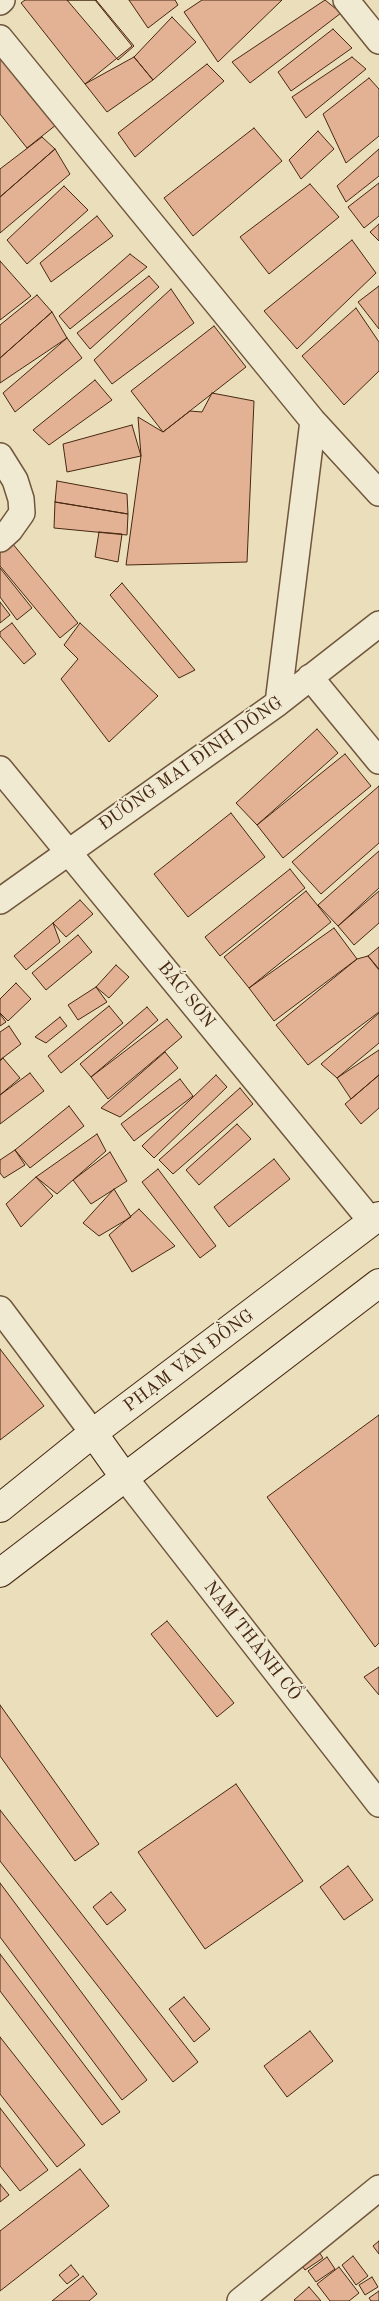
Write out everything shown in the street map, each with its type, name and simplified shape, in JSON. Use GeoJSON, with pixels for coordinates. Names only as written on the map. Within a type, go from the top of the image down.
{"type":"FeatureCollection","features":[{"type":"Feature","properties":{"kind":"street"},"geometry":{"type":"LineString","coordinates":[[346,0],[379,41]]}},
{"type":"Feature","properties":{"kind":"street"},"geometry":{"type":"LineString","coordinates":[[0,38],[313,421],[379,493]]}},
{"type":"Feature","properties":{"kind":"street"},"geometry":{"type":"LineString","coordinates":[[278,703],[313,421]]}},
{"type":"Feature","properties":{"kind":"street"},"geometry":{"type":"LineString","coordinates":[[0,456],[15,480],[21,499],[22,513],[10,530],[0,538]]}},
{"type":"Feature","properties":{"kind":"street","name":"ĐƯỜNG MAI ĐÌNH DÕNG"},"geometry":{"type":"LineString","coordinates":[[0,901],[278,703],[379,624]]}},
{"type":"Feature","properties":{"kind":"street"},"geometry":{"type":"LineString","coordinates":[[310,677],[379,761]]}},
{"type":"Feature","properties":{"kind":"street","name":"BẮC SƠN"},"geometry":{"type":"LineString","coordinates":[[0,769],[377,1223]]}},
{"type":"Feature","properties":{"kind":"street","name":"PHẠM VĂN ĐỒNG"},"geometry":{"type":"LineString","coordinates":[[0,1508],[94,1433],[377,1223]]}},
{"type":"Feature","properties":{"kind":"street"},"geometry":{"type":"LineString","coordinates":[[0,1573],[379,1283]]}},
{"type":"Feature","properties":{"kind":"street"},"geometry":{"type":"LineString","coordinates":[[0,1308],[94,1433],[125,1478]]}},
{"type":"Feature","properties":{"kind":"street","name":"NAM THÀNH CỔ"},"geometry":{"type":"LineString","coordinates":[[125,1478],[376,1795]]}},
{"type":"Feature","properties":{"kind":"street"},"geometry":{"type":"LineString","coordinates":[[240,2301],[379,2188]]}},
{"type":"Feature","properties":{"kind":"building"},"geometry":{"type":"Polygon","coordinates":[[[25,0],[95,0],[132,46],[85,84],[21,3],[25,0]]]}},
{"type":"Feature","properties":{"kind":"building"},"geometry":{"type":"Polygon","coordinates":[[[67,0],[96,0],[134,46],[118,60],[67,0]]]}},
{"type":"Feature","properties":{"kind":"building"},"geometry":{"type":"Polygon","coordinates":[[[129,0],[175,0],[178,5],[148,28],[129,0]]]}},
{"type":"Feature","properties":{"kind":"building"},"geometry":{"type":"Polygon","coordinates":[[[202,0],[282,0],[218,62],[184,12],[202,0]]]}},
{"type":"Feature","properties":{"kind":"building"},"geometry":{"type":"Polygon","coordinates":[[[325,0],[341,13],[250,83],[232,62],[325,0]]]}},
{"type":"Feature","properties":{"kind":"building"},"geometry":{"type":"Polygon","coordinates":[[[172,17],[196,42],[153,80],[134,57],[172,17]]]}},
{"type":"Feature","properties":{"kind":"building"},"geometry":{"type":"Polygon","coordinates":[[[333,29],[352,48],[291,91],[278,72],[333,29]]]}},
{"type":"Feature","properties":{"kind":"building"},"geometry":{"type":"Polygon","coordinates":[[[0,51],[61,121],[27,148],[0,114],[0,51]]]}},
{"type":"Feature","properties":{"kind":"building"},"geometry":{"type":"Polygon","coordinates":[[[134,57],[153,80],[107,112],[85,84],[134,57]]]}},
{"type":"Feature","properties":{"kind":"building"},"geometry":{"type":"Polygon","coordinates":[[[352,57],[366,69],[306,118],[292,97],[352,57]]]}},
{"type":"Feature","properties":{"kind":"building"},"geometry":{"type":"Polygon","coordinates":[[[207,64],[224,81],[135,157],[118,133],[207,64]]]}},
{"type":"Feature","properties":{"kind":"building"},"geometry":{"type":"Polygon","coordinates":[[[369,78],[379,89],[379,136],[346,163],[323,114],[369,78]]]}},
{"type":"Feature","properties":{"kind":"building"},"geometry":{"type":"Polygon","coordinates":[[[254,128],[282,161],[193,236],[164,198],[254,128]]]}},
{"type":"Feature","properties":{"kind":"building"},"geometry":{"type":"Polygon","coordinates":[[[318,131],[334,149],[301,179],[289,160],[318,131]]]}},
{"type":"Feature","properties":{"kind":"building"},"geometry":{"type":"Polygon","coordinates":[[[42,137],[55,149],[0,197],[0,169],[42,137]]]}},
{"type":"Feature","properties":{"kind":"building"},"geometry":{"type":"Polygon","coordinates":[[[55,149],[70,174],[0,233],[0,197],[55,149]]]}},
{"type":"Feature","properties":{"kind":"building"},"geometry":{"type":"Polygon","coordinates":[[[379,149],[379,176],[346,202],[337,186],[379,149]]]}},
{"type":"Feature","properties":{"kind":"building"},"geometry":{"type":"Polygon","coordinates":[[[379,183],[379,216],[364,228],[348,207],[379,183]]]}},
{"type":"Feature","properties":{"kind":"building"},"geometry":{"type":"Polygon","coordinates":[[[310,184],[339,217],[269,274],[240,237],[310,184]]]}},
{"type":"Feature","properties":{"kind":"building"},"geometry":{"type":"Polygon","coordinates":[[[64,186],[88,210],[27,264],[7,240],[64,186]]]}},
{"type":"Feature","properties":{"kind":"building"},"geometry":{"type":"Polygon","coordinates":[[[97,216],[113,236],[51,282],[40,263],[97,216]]]}},
{"type":"Feature","properties":{"kind":"building"},"geometry":{"type":"Polygon","coordinates":[[[379,224],[379,241],[370,232],[379,224]]]}},
{"type":"Feature","properties":{"kind":"building"},"geometry":{"type":"Polygon","coordinates":[[[352,240],[376,273],[297,349],[264,311],[352,240]]]}},
{"type":"Feature","properties":{"kind":"building"},"geometry":{"type":"Polygon","coordinates":[[[130,254],[147,267],[70,329],[59,316],[130,254]]]}},
{"type":"Feature","properties":{"kind":"building"},"geometry":{"type":"Polygon","coordinates":[[[0,261],[31,296],[0,320],[0,261]]]}},
{"type":"Feature","properties":{"kind":"building"},"geometry":{"type":"Polygon","coordinates":[[[149,276],[159,287],[90,349],[77,333],[149,276]]]}},
{"type":"Feature","properties":{"kind":"building"},"geometry":{"type":"Polygon","coordinates":[[[379,286],[379,329],[358,302],[379,286]]]}},
{"type":"Feature","properties":{"kind":"building"},"geometry":{"type":"Polygon","coordinates":[[[171,289],[194,323],[112,384],[94,360],[171,289]]]}},
{"type":"Feature","properties":{"kind":"building"},"geometry":{"type":"Polygon","coordinates":[[[37,295],[52,312],[0,358],[0,325],[37,295]]]}},
{"type":"Feature","properties":{"kind":"building"},"geometry":{"type":"Polygon","coordinates":[[[356,308],[379,342],[379,371],[344,405],[302,356],[356,308]]]}},
{"type":"Feature","properties":{"kind":"building"},"geometry":{"type":"Polygon","coordinates":[[[52,312],[67,338],[0,383],[0,358],[52,312]]]}},
{"type":"Feature","properties":{"kind":"building"},"geometry":{"type":"Polygon","coordinates":[[[214,326],[246,367],[163,432],[131,391],[214,326]]]}},
{"type":"Feature","properties":{"kind":"building"},"geometry":{"type":"Polygon","coordinates":[[[67,338],[82,358],[15,412],[3,393],[67,338]]]}},
{"type":"Feature","properties":{"kind":"building"},"geometry":{"type":"Polygon","coordinates":[[[95,380],[112,400],[49,445],[33,430],[95,380]]]}},
{"type":"Feature","properties":{"kind":"building"},"geometry":{"type":"Polygon","coordinates":[[[212,393],[254,401],[247,562],[126,565],[141,456],[138,417],[163,432],[190,411],[202,412],[212,393]]]}},
{"type":"Feature","properties":{"kind":"building"},"geometry":{"type":"Polygon","coordinates":[[[132,425],[141,456],[67,472],[63,444],[132,425]]]}},
{"type":"Feature","properties":{"kind":"building"},"geometry":{"type":"Polygon","coordinates":[[[57,481],[127,494],[128,514],[55,502],[57,481]]]}},
{"type":"Feature","properties":{"kind":"building"},"geometry":{"type":"Polygon","coordinates":[[[55,502],[128,514],[127,535],[54,528],[55,502]]]}},
{"type":"Feature","properties":{"kind":"building"},"geometry":{"type":"Polygon","coordinates":[[[99,532],[122,534],[118,562],[95,557],[99,532]]]}},
{"type":"Feature","properties":{"kind":"building"},"geometry":{"type":"Polygon","coordinates":[[[12,543],[78,623],[60,638],[0,566],[0,553],[12,543]]]}},
{"type":"Feature","properties":{"kind":"building"},"geometry":{"type":"Polygon","coordinates":[[[0,568],[32,608],[17,620],[0,597],[0,568]]]}},
{"type":"Feature","properties":{"kind":"building"},"geometry":{"type":"Polygon","coordinates":[[[122,583],[195,670],[179,678],[110,595],[122,583]]]}},
{"type":"Feature","properties":{"kind":"building"},"geometry":{"type":"Polygon","coordinates":[[[0,602],[10,615],[0,623],[0,602]]]}},
{"type":"Feature","properties":{"kind":"building"},"geometry":{"type":"Polygon","coordinates":[[[12,623],[36,654],[24,664],[0,636],[0,632],[12,623]]]}},
{"type":"Feature","properties":{"kind":"building"},"geometry":{"type":"Polygon","coordinates":[[[80,623],[158,696],[109,742],[61,679],[78,659],[64,645],[80,623]]]}},
{"type":"Feature","properties":{"kind":"building"},"geometry":{"type":"Polygon","coordinates":[[[317,729],[338,753],[257,825],[236,803],[317,729]]]}},
{"type":"Feature","properties":{"kind":"building"},"geometry":{"type":"Polygon","coordinates":[[[345,754],[371,786],[283,858],[257,825],[345,754]]]}},
{"type":"Feature","properties":{"kind":"building"},"geometry":{"type":"Polygon","coordinates":[[[379,786],[379,843],[321,894],[292,862],[379,786]]]}},
{"type":"Feature","properties":{"kind":"building"},"geometry":{"type":"Polygon","coordinates":[[[231,813],[265,857],[188,917],[154,874],[231,813]]]}},
{"type":"Feature","properties":{"kind":"building"},"geometry":{"type":"Polygon","coordinates":[[[379,851],[379,888],[338,926],[318,905],[379,851]]]}},
{"type":"Feature","properties":{"kind":"building"},"geometry":{"type":"Polygon","coordinates":[[[290,869],[305,888],[220,956],[205,937],[290,869]]]}},
{"type":"Feature","properties":{"kind":"building"},"geometry":{"type":"Polygon","coordinates":[[[306,891],[331,922],[249,988],[224,957],[306,891]]]}},
{"type":"Feature","properties":{"kind":"building"},"geometry":{"type":"Polygon","coordinates":[[[379,891],[379,923],[354,945],[338,926],[379,891]]]}},
{"type":"Feature","properties":{"kind":"building"},"geometry":{"type":"Polygon","coordinates":[[[80,900],[93,914],[66,937],[53,923],[80,900]]]}},
{"type":"Feature","properties":{"kind":"building"},"geometry":{"type":"Polygon","coordinates":[[[53,923],[60,942],[26,970],[14,956],[53,923]]]}},
{"type":"Feature","properties":{"kind":"building"},"geometry":{"type":"Polygon","coordinates":[[[334,928],[357,959],[274,1021],[249,988],[334,928]]]}},
{"type":"Feature","properties":{"kind":"building"},"geometry":{"type":"Polygon","coordinates":[[[78,935],[92,952],[46,990],[32,973],[78,935]]]}},
{"type":"Feature","properties":{"kind":"building"},"geometry":{"type":"Polygon","coordinates":[[[379,947],[379,969],[368,956],[379,947]]]}},
{"type":"Feature","properties":{"kind":"building"},"geometry":{"type":"Polygon","coordinates":[[[368,956],[379,970],[379,1012],[308,1065],[276,1025],[357,959],[368,956]]]}},
{"type":"Feature","properties":{"kind":"building"},"geometry":{"type":"Polygon","coordinates":[[[116,965],[129,977],[109,998],[96,987],[116,965]]]}},
{"type":"Feature","properties":{"kind":"building"},"geometry":{"type":"Polygon","coordinates":[[[16,983],[31,999],[8,1021],[0,1013],[0,999],[16,983]]]}},
{"type":"Feature","properties":{"kind":"building"},"geometry":{"type":"Polygon","coordinates":[[[96,987],[107,1002],[78,1020],[68,1005],[96,987]]]}},
{"type":"Feature","properties":{"kind":"building"},"geometry":{"type":"Polygon","coordinates":[[[109,1006],[123,1023],[61,1073],[48,1056],[109,1006]]]}},
{"type":"Feature","properties":{"kind":"building"},"geometry":{"type":"Polygon","coordinates":[[[147,1007],[158,1020],[91,1077],[80,1064],[147,1007]]]}},
{"type":"Feature","properties":{"kind":"building"},"geometry":{"type":"Polygon","coordinates":[[[379,1013],[379,1043],[337,1078],[321,1064],[379,1013]]]}},
{"type":"Feature","properties":{"kind":"building"},"geometry":{"type":"Polygon","coordinates":[[[0,1014],[6,1022],[0,1026],[0,1014]]]}},
{"type":"Feature","properties":{"kind":"building"},"geometry":{"type":"Polygon","coordinates":[[[60,1017],[67,1026],[46,1043],[35,1037],[60,1017]]]}},
{"type":"Feature","properties":{"kind":"building"},"geometry":{"type":"Polygon","coordinates":[[[167,1019],[182,1037],[108,1099],[91,1077],[167,1019]]]}},
{"type":"Feature","properties":{"kind":"building"},"geometry":{"type":"Polygon","coordinates":[[[9,1026],[21,1044],[0,1060],[0,1032],[9,1026]]]}},
{"type":"Feature","properties":{"kind":"building"},"geometry":{"type":"Polygon","coordinates":[[[379,1050],[379,1075],[351,1099],[337,1078],[379,1050]]]}},
{"type":"Feature","properties":{"kind":"building"},"geometry":{"type":"Polygon","coordinates":[[[165,1052],[178,1068],[120,1117],[101,1108],[165,1052]]]}},
{"type":"Feature","properties":{"kind":"building"},"geometry":{"type":"Polygon","coordinates":[[[3,1058],[20,1078],[0,1095],[0,1061],[3,1058]]]}},
{"type":"Feature","properties":{"kind":"building"},"geometry":{"type":"Polygon","coordinates":[[[30,1073],[44,1091],[0,1124],[0,1095],[30,1073]]]}},
{"type":"Feature","properties":{"kind":"building"},"geometry":{"type":"Polygon","coordinates":[[[216,1075],[227,1087],[154,1158],[142,1146],[216,1075]]]}},
{"type":"Feature","properties":{"kind":"building"},"geometry":{"type":"Polygon","coordinates":[[[379,1075],[379,1108],[361,1124],[345,1104],[379,1075]]]}},
{"type":"Feature","properties":{"kind":"building"},"geometry":{"type":"Polygon","coordinates":[[[180,1079],[193,1096],[134,1141],[121,1124],[180,1079]]]}},
{"type":"Feature","properties":{"kind":"building"},"geometry":{"type":"Polygon","coordinates":[[[240,1088],[253,1104],[173,1174],[159,1160],[240,1088]]]}},
{"type":"Feature","properties":{"kind":"building"},"geometry":{"type":"Polygon","coordinates":[[[69,1106],[84,1126],[30,1168],[15,1150],[69,1106]]]}},
{"type":"Feature","properties":{"kind":"building"},"geometry":{"type":"Polygon","coordinates":[[[237,1124],[251,1139],[199,1185],[186,1170],[237,1124]]]}},
{"type":"Feature","properties":{"kind":"building"},"geometry":{"type":"Polygon","coordinates":[[[97,1134],[106,1151],[57,1194],[36,1177],[97,1134]]]}},
{"type":"Feature","properties":{"kind":"building"},"geometry":{"type":"Polygon","coordinates":[[[15,1150],[25,1165],[4,1178],[0,1173],[0,1160],[15,1150]]]}},
{"type":"Feature","properties":{"kind":"building"},"geometry":{"type":"Polygon","coordinates":[[[110,1152],[127,1181],[91,1204],[73,1180],[110,1152]]]}},
{"type":"Feature","properties":{"kind":"building"},"geometry":{"type":"Polygon","coordinates":[[[274,1159],[290,1179],[229,1227],[214,1207],[274,1159]]]}},
{"type":"Feature","properties":{"kind":"building"},"geometry":{"type":"Polygon","coordinates":[[[158,1169],[216,1246],[200,1258],[142,1182],[158,1169]]]}},
{"type":"Feature","properties":{"kind":"building"},"geometry":{"type":"Polygon","coordinates":[[[36,1177],[53,1196],[21,1227],[6,1204],[36,1177]]]}},
{"type":"Feature","properties":{"kind":"building"},"geometry":{"type":"Polygon","coordinates":[[[114,1189],[131,1217],[99,1236],[83,1223],[114,1189]]]}},
{"type":"Feature","properties":{"kind":"building"},"geometry":{"type":"Polygon","coordinates":[[[139,1209],[175,1246],[132,1272],[109,1235],[139,1209]]]}},
{"type":"Feature","properties":{"kind":"building"},"geometry":{"type":"Polygon","coordinates":[[[0,1349],[44,1406],[0,1440],[0,1349]]]}},
{"type":"Feature","properties":{"kind":"building"},"geometry":{"type":"Polygon","coordinates":[[[379,1415],[379,1643],[375,1647],[267,1497],[379,1415]]]}},
{"type":"Feature","properties":{"kind":"building"},"geometry":{"type":"Polygon","coordinates":[[[167,1621],[234,1703],[217,1717],[151,1634],[167,1621]]]}},
{"type":"Feature","properties":{"kind":"building"},"geometry":{"type":"Polygon","coordinates":[[[379,1667],[379,1695],[364,1677],[379,1667]]]}},
{"type":"Feature","properties":{"kind":"building"},"geometry":{"type":"Polygon","coordinates":[[[0,1705],[99,1844],[75,1861],[0,1756],[0,1705]]]}},
{"type":"Feature","properties":{"kind":"building"},"geometry":{"type":"Polygon","coordinates":[[[236,1784],[303,1881],[205,1949],[138,1852],[236,1784]]]}},
{"type":"Feature","properties":{"kind":"building"},"geometry":{"type":"Polygon","coordinates":[[[0,1810],[198,2062],[173,2082],[0,1861],[0,1810]]]}},
{"type":"Feature","properties":{"kind":"building"},"geometry":{"type":"Polygon","coordinates":[[[348,1866],[373,1900],[344,1920],[320,1887],[348,1866]]]}},
{"type":"Feature","properties":{"kind":"building"},"geometry":{"type":"Polygon","coordinates":[[[0,1883],[147,2080],[122,2100],[0,1937],[0,1883]]]}},
{"type":"Feature","properties":{"kind":"building"},"geometry":{"type":"Polygon","coordinates":[[[111,1892],[126,1910],[107,1925],[93,1907],[111,1892]]]}},
{"type":"Feature","properties":{"kind":"building"},"geometry":{"type":"Polygon","coordinates":[[[0,1954],[120,2112],[102,2125],[0,1991],[0,1954]]]}},
{"type":"Feature","properties":{"kind":"building"},"geometry":{"type":"Polygon","coordinates":[[[184,1997],[210,2029],[194,2042],[169,2009],[184,1997]]]}},
{"type":"Feature","properties":{"kind":"building"},"geometry":{"type":"Polygon","coordinates":[[[310,2031],[333,2061],[287,2097],[264,2066],[310,2031]]]}},
{"type":"Feature","properties":{"kind":"building"},"geometry":{"type":"Polygon","coordinates":[[[0,2037],[85,2145],[57,2167],[0,2094],[0,2037]]]}},
{"type":"Feature","properties":{"kind":"building"},"geometry":{"type":"Polygon","coordinates":[[[0,2108],[48,2170],[20,2191],[0,2166],[0,2108]]]}},
{"type":"Feature","properties":{"kind":"building"},"geometry":{"type":"Polygon","coordinates":[[[80,2169],[109,2206],[0,2291],[0,2231],[80,2169]]]}},
{"type":"Feature","properties":{"kind":"building"},"geometry":{"type":"Polygon","coordinates":[[[0,2184],[9,2195],[0,2202],[0,2184]]]}},
{"type":"Feature","properties":{"kind":"building"},"geometry":{"type":"Polygon","coordinates":[[[379,2241],[379,2254],[373,2246],[379,2241]]]}},
{"type":"Feature","properties":{"kind":"building"},"geometry":{"type":"Polygon","coordinates":[[[315,2246],[323,2258],[305,2270],[297,2258],[315,2246]]]}},
{"type":"Feature","properties":{"kind":"building"},"geometry":{"type":"Polygon","coordinates":[[[353,2256],[368,2276],[356,2285],[342,2265],[353,2256]]]}},
{"type":"Feature","properties":{"kind":"building"},"geometry":{"type":"Polygon","coordinates":[[[327,2257],[335,2269],[316,2282],[308,2271],[327,2257]]]}},
{"type":"Feature","properties":{"kind":"building"},"geometry":{"type":"Polygon","coordinates":[[[71,2265],[79,2275],[67,2284],[59,2275],[71,2265]]]}},
{"type":"Feature","properties":{"kind":"building"},"geometry":{"type":"Polygon","coordinates":[[[339,2267],[359,2293],[349,2301],[330,2301],[317,2284],[339,2267]]]}},
{"type":"Feature","properties":{"kind":"building"},"geometry":{"type":"Polygon","coordinates":[[[83,2276],[97,2294],[89,2301],[52,2301],[83,2276]]]}},
{"type":"Feature","properties":{"kind":"building"},"geometry":{"type":"Polygon","coordinates":[[[372,2277],[378,2287],[365,2295],[359,2285],[372,2277]]]}},
{"type":"Feature","properties":{"kind":"building"},"geometry":{"type":"Polygon","coordinates":[[[309,2287],[321,2301],[294,2300],[309,2287]]]}},
{"type":"Feature","properties":{"kind":"building"},"geometry":{"type":"Polygon","coordinates":[[[379,2291],[379,2301],[371,2301],[369,2298],[379,2291]]]}}]}
